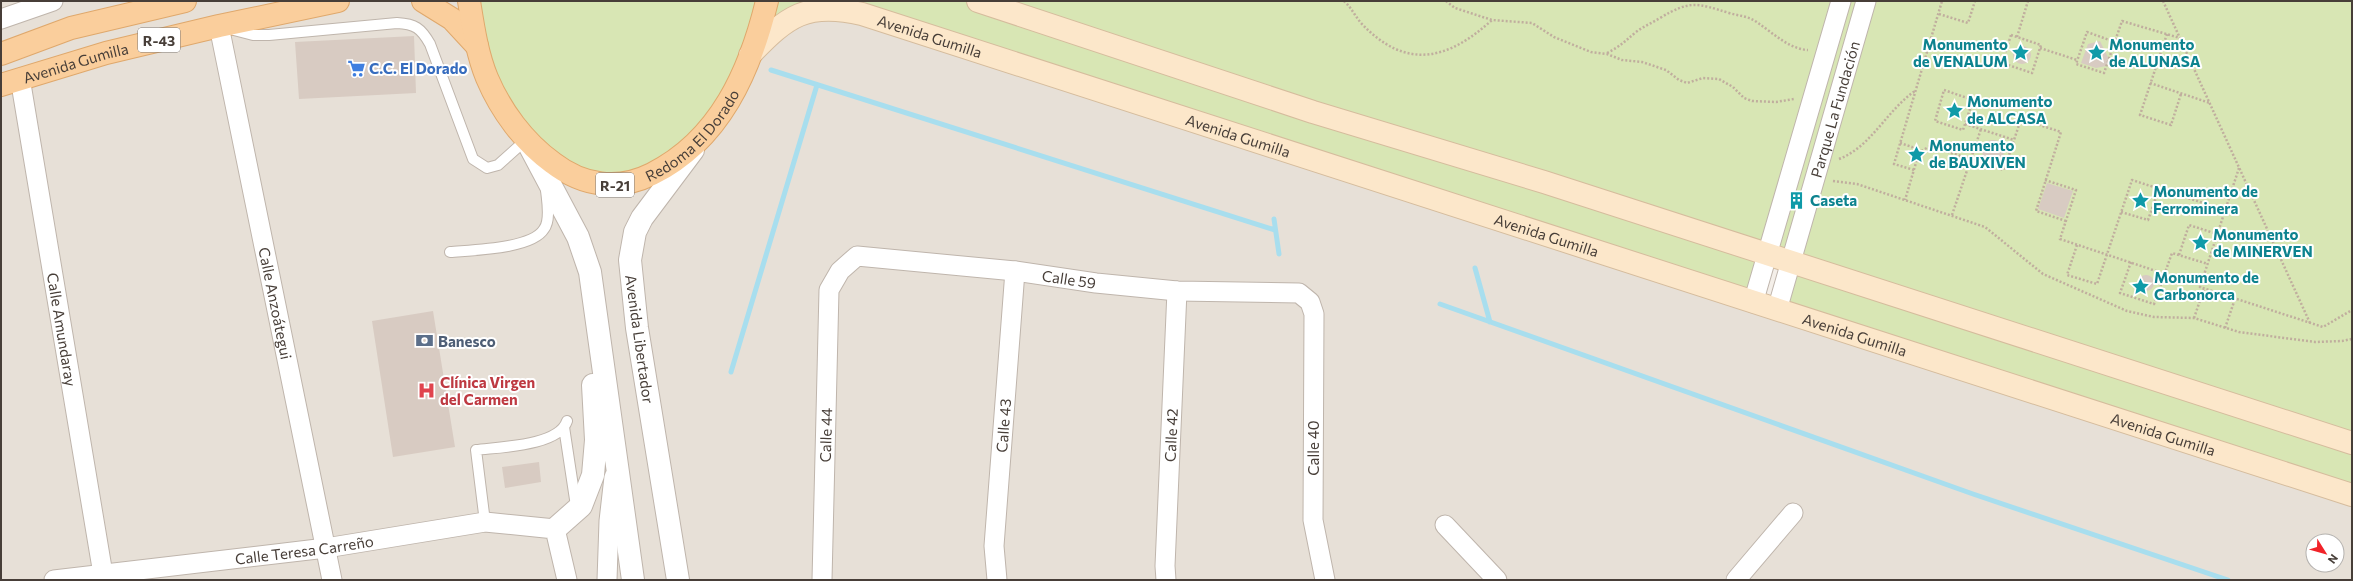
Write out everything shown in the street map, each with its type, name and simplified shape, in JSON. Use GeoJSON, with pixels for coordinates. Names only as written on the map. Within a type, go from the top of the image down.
{"type":"FeatureCollection","features":[{"type":"Feature","properties":{"kind":"main road","name":"Avenida Gumilla"},"geometry":{"type":"LineString","coordinates":[[1,54],[71,28],[185,1]]}},
{"type":"Feature","properties":{"kind":"main road","name":"Avenida Gumilla"},"geometry":{"type":"LineString","coordinates":[[11,82],[106,53],[219,26],[338,1]]}},
{"type":"Feature","properties":{"kind":"main road"},"geometry":{"type":"LineString","coordinates":[[423,1],[435,6],[452,19],[478,47]]}},
{"type":"Feature","properties":{"kind":"main road","name":"Redoma El Dorado"},"geometry":{"type":"LineString","coordinates":[[469,1],[478,47],[487,78],[510,119],[541,155],[569,174],[583,180],[613,185],[643,178],[666,167],[694,147],[715,122],[734,92],[750,55],[767,1]]}},
{"type":"Feature","properties":{"kind":"main road"},"geometry":{"type":"LineString","coordinates":[[978,1],[1313,112],[1544,182],[2352,443]]}},
{"type":"Feature","properties":{"kind":"main road","name":"Avenida Gumilla"},"geometry":{"type":"LineString","coordinates":[[750,55],[783,24],[800,14],[815,9],[830,8],[862,14],[2352,496]]}},
{"type":"Feature","properties":{"kind":"street"},"geometry":{"type":"LineString","coordinates":[[1,19],[53,1]]}},
{"type":"Feature","properties":{"kind":"street","name":"Parque La Fundación"},"geometry":{"type":"LineString","coordinates":[[1753,303],[1840,1]]}},
{"type":"Feature","properties":{"kind":"street","name":"Parque La Fundación"},"geometry":{"type":"LineString","coordinates":[[1777,310],[1866,1]]}},
{"type":"Feature","properties":{"kind":"street","name":"Calle Anzoátegui"},"geometry":{"type":"LineString","coordinates":[[219,26],[332,580]]}},
{"type":"Feature","properties":{"kind":"street","name":"Calle Amundaray"},"geometry":{"type":"LineString","coordinates":[[11,82],[104,578]]}},
{"type":"Feature","properties":{"kind":"street","name":"Avenida Libertador"},"geometry":{"type":"LineString","coordinates":[[678,580],[637,328],[630,260],[635,232],[642,218],[715,122]]}},
{"type":"Feature","properties":{"kind":"street"},"geometry":{"type":"LineString","coordinates":[[527,139],[571,222],[584,252],[590,272],[633,580]]}},
{"type":"Feature","properties":{"kind":"street","name":"Calle 59"},"geometry":{"type":"LineString","coordinates":[[829,290],[840,271],[857,256],[1015,271],[1096,284],[1177,291],[1299,293],[1310,302],[1314,314]]}},
{"type":"Feature","properties":{"kind":"street","name":"Calle 43"},"geometry":{"type":"LineString","coordinates":[[997,580],[994,546],[1015,271]]}},
{"type":"Feature","properties":{"kind":"street","name":"Calle 44"},"geometry":{"type":"LineString","coordinates":[[822,580],[829,290]]}},
{"type":"Feature","properties":{"kind":"street","name":"Calle 42"},"geometry":{"type":"LineString","coordinates":[[1166,580],[1165,566],[1177,291]]}},
{"type":"Feature","properties":{"kind":"street","name":"Calle 40"},"geometry":{"type":"LineString","coordinates":[[1314,314],[1313,520],[1326,580]]}},
{"type":"Feature","properties":{"kind":"street"},"geometry":{"type":"LineString","coordinates":[[567,580],[555,528],[581,506],[594,475],[596,440],[593,372],[596,320]]}},
{"type":"Feature","properties":{"kind":"street"},"geometry":{"type":"LineString","coordinates":[[607,580],[609,521],[616,462]]}},
{"type":"Feature","properties":{"kind":"street"},"geometry":{"type":"LineString","coordinates":[[1736,580],[1792,513]]}},
{"type":"Feature","properties":{"kind":"street","name":"Calle Teresa Carreño"},"geometry":{"type":"LineString","coordinates":[[54,580],[104,578],[326,548],[485,522],[555,528]]}},
{"type":"Feature","properties":{"kind":"street"},"geometry":{"type":"LineString","coordinates":[[1445,525],[1497,580]]}},
{"type":"Feature","properties":{"kind":"lane"},"geometry":{"type":"LineString","coordinates":[[219,26],[252,35],[269,35],[397,22],[412,24],[422,30],[432,49],[472,159],[487,168],[498,165],[527,139]]}},
{"type":"Feature","properties":{"kind":"lane"},"geometry":{"type":"LineString","coordinates":[[450,252],[498,247],[531,240],[539,236],[545,228],[547,219],[546,176]]}},
{"type":"Feature","properties":{"kind":"lane"},"geometry":{"type":"LineString","coordinates":[[485,522],[476,450],[546,439],[565,424],[577,510]]}},
{"type":"Feature","properties":{"kind":"path"},"geometry":{"type":"LineString","coordinates":[[1344,1],[1362,23],[1392,48],[1423,56],[1440,54],[1452,49],[1464,40],[1476,34],[1492,20]]}},
{"type":"Feature","properties":{"kind":"path"},"geometry":{"type":"LineString","coordinates":[[1446,1],[1456,8],[1492,20],[1532,23],[1554,36],[1591,52],[1607,54],[1622,60],[1650,65],[1666,70],[1679,80],[1687,82],[1711,77],[1719,79],[1733,87],[1744,98],[1752,101],[1776,102],[1795,99],[1812,99]]}},
{"type":"Feature","properties":{"kind":"path"},"geometry":{"type":"LineString","coordinates":[[1914,170],[1894,164],[1942,1]]}},
{"type":"Feature","properties":{"kind":"path"},"geometry":{"type":"LineString","coordinates":[[1939,14],[1968,23],[1975,1]]}},
{"type":"Feature","properties":{"kind":"path"},"geometry":{"type":"LineString","coordinates":[[2017,37],[2028,1]]}},
{"type":"Feature","properties":{"kind":"path"},"geometry":{"type":"LineString","coordinates":[[2163,1],[2310,323]]}},
{"type":"Feature","properties":{"kind":"path"},"geometry":{"type":"LineString","coordinates":[[1607,54],[1623,45],[1641,29],[1672,10],[1692,4],[1716,7],[1730,14],[1746,17],[1796,48],[1812,50],[1828,46]]}},
{"type":"Feature","properties":{"kind":"path"},"geometry":{"type":"LineString","coordinates":[[2115,42],[2086,32],[2076,64],[2104,73],[2115,42],[2122,21],[2180,38]]}},
{"type":"Feature","properties":{"kind":"path"},"geometry":{"type":"LineString","coordinates":[[2166,34],[2140,115],[2171,125],[2181,94]]}},
{"type":"Feature","properties":{"kind":"path"},"geometry":{"type":"LineString","coordinates":[[2011,35],[2017,37],[2041,45],[2032,73],[2002,63],[2011,35]]}},
{"type":"Feature","properties":{"kind":"path"},"geometry":{"type":"LineString","coordinates":[[2040,48],[2077,60]]}},
{"type":"Feature","properties":{"kind":"path"},"geometry":{"type":"LineString","coordinates":[[2150,84],[2210,103]]}},
{"type":"Feature","properties":{"kind":"path"},"geometry":{"type":"LineString","coordinates":[[1944,90],[1973,100],[1965,124],[1963,130],[1935,120],[1944,90]]}},
{"type":"Feature","properties":{"kind":"path"},"geometry":{"type":"LineString","coordinates":[[1834,161],[1855,150],[1896,106],[1915,91]]}},
{"type":"Feature","properties":{"kind":"path"},"geometry":{"type":"LineString","coordinates":[[1905,200],[1918,153],[1930,146],[2004,170],[2021,119],[2061,132],[2036,211],[2066,221]]}},
{"type":"Feature","properties":{"kind":"path"},"geometry":{"type":"LineString","coordinates":[[1965,124],[2014,140]]}},
{"type":"Feature","properties":{"kind":"path"},"geometry":{"type":"LineString","coordinates":[[1952,215],[1981,129]]}},
{"type":"Feature","properties":{"kind":"path"},"geometry":{"type":"LineString","coordinates":[[1900,143],[1912,147],[1918,153]]}},
{"type":"Feature","properties":{"kind":"path"},"geometry":{"type":"LineString","coordinates":[[2239,168],[2200,287],[2323,327],[2352,310]]}},
{"type":"Feature","properties":{"kind":"path"},"geometry":{"type":"LineString","coordinates":[[1828,180],[1857,184],[1985,227],[2032,266],[2058,283],[2137,314],[2154,317],[2194,318],[2250,334],[2315,342],[2342,342],[2352,339]]}},
{"type":"Feature","properties":{"kind":"path"},"geometry":{"type":"LineString","coordinates":[[2045,180],[2076,190],[2060,239],[2165,274]]}},
{"type":"Feature","properties":{"kind":"path"},"geometry":{"type":"LineString","coordinates":[[2077,245],[2067,275],[2097,284],[2132,180],[2225,210]]}},
{"type":"Feature","properties":{"kind":"path"},"geometry":{"type":"LineString","coordinates":[[2121,212],[2148,220],[2159,189]]}},
{"type":"Feature","properties":{"kind":"path"},"geometry":{"type":"LineString","coordinates":[[2179,255],[2189,225],[2217,234]]}},
{"type":"Feature","properties":{"kind":"path"},"geometry":{"type":"LineString","coordinates":[[2131,262],[2120,293],[2154,304],[2172,253],[2208,264]]}},
{"type":"Feature","properties":{"kind":"path"},"geometry":{"type":"LineString","coordinates":[[2194,318],[2204,288]]}},
{"type":"Feature","properties":{"kind":"path"},"geometry":{"type":"LineString","coordinates":[[2225,328],[2235,299]]}},
{"type":"Feature","properties":{"kind":"shaded area"},"geometry":{"type":"Polygon","coordinates":[[[1,1],[469,1],[742,74],[815,9],[2352,495],[2352,580],[1,580],[1,1]]]}},
{"type":"Feature","properties":{"kind":"green space"},"geometry":{"type":"Polygon","coordinates":[[[474,1],[762,1],[738,72],[678,154],[613,180],[559,162],[501,95],[474,1]]]}},
{"type":"Feature","properties":{"kind":"green space"},"geometry":{"type":"Polygon","coordinates":[[[771,1],[969,1],[1766,255],[1752,301],[862,10],[766,22],[771,1]]]}},
{"type":"Feature","properties":{"kind":"green space"},"geometry":{"type":"Polygon","coordinates":[[[978,1],[2352,1],[2352,443],[978,1]]]}},
{"type":"Feature","properties":{"kind":"green space"},"geometry":{"type":"Polygon","coordinates":[[[1792,264],[2352,447],[2352,493],[1779,309],[1792,264]]]}},
{"type":"Feature","properties":{"kind":"building","name":"C.C. El Dorado"},"geometry":{"type":"Polygon","coordinates":[[[414,36],[416,93],[299,99],[295,42],[414,36]]]}},
{"type":"Feature","properties":{"kind":"building"},"geometry":{"type":"Polygon","coordinates":[[[2100,41],[2108,57],[2109,62],[2106,66],[2096,68],[2081,63],[2088,44],[2100,41]]]}},
{"type":"Feature","properties":{"kind":"building"},"geometry":{"type":"Polygon","coordinates":[[[2018,46],[2026,46],[2031,51],[2029,62],[2026,64],[2018,64],[2013,59],[2013,51],[2018,46]]]}},
{"type":"Feature","properties":{"kind":"building"},"geometry":{"type":"Polygon","coordinates":[[[1993,140],[2001,143],[2004,151],[2001,159],[1993,162],[1985,159],[1982,151],[1985,143],[1993,140]]]}},
{"type":"Feature","properties":{"kind":"building"},"geometry":{"type":"Polygon","coordinates":[[[2047,183],[2073,191],[2064,218],[2038,209],[2047,183]]]}},
{"type":"Feature","properties":{"kind":"building"},"geometry":{"type":"Polygon","coordinates":[[[2146,275],[2153,280],[2154,283],[2149,290],[2146,291],[2139,286],[2138,283],[2143,276],[2146,275]]]}},
{"type":"Feature","properties":{"kind":"building"},"geometry":{"type":"Polygon","coordinates":[[[433,311],[455,447],[393,457],[372,321],[433,311]]]}},
{"type":"Feature","properties":{"kind":"building"},"geometry":{"type":"Polygon","coordinates":[[[539,462],[541,482],[505,488],[502,467],[539,462]]]}},
{"type":"Feature","properties":{"kind":"waterway"},"geometry":{"type":"LineString","coordinates":[[771,70],[1275,230]]}},
{"type":"Feature","properties":{"kind":"waterway"},"geometry":{"type":"LineString","coordinates":[[731,372],[817,85]]}},
{"type":"Feature","properties":{"kind":"waterway"},"geometry":{"type":"LineString","coordinates":[[1274,219],[1279,254]]}},
{"type":"Feature","properties":{"kind":"waterway"},"geometry":{"type":"LineString","coordinates":[[1475,268],[1490,322]]}},
{"type":"Feature","properties":{"kind":"waterway"},"geometry":{"type":"LineString","coordinates":[[1440,304],[1973,494],[2228,580]]}},
{"type":"Feature","properties":{"kind":"place","name":"Monumento de VENALUM"},"geometry":{"type":"Point","coordinates":[2021,53]}},
{"type":"Feature","properties":{"kind":"place","name":"Monumento de ALUNASA"},"geometry":{"type":"Point","coordinates":[2096,53]}},
{"type":"Feature","properties":{"kind":"place","name":"C.C. El Dorado"},"geometry":{"type":"Point","coordinates":[356,68]}},
{"type":"Feature","properties":{"kind":"place","name":"Monumento de ALCASA"},"geometry":{"type":"Point","coordinates":[1954,110]}},
{"type":"Feature","properties":{"kind":"place","name":"Monumento de BAUXIVEN"},"geometry":{"type":"Point","coordinates":[1916,154]}},
{"type":"Feature","properties":{"kind":"place","name":"Caseta"},"geometry":{"type":"Point","coordinates":[1797,200]}},
{"type":"Feature","properties":{"kind":"place","name":"Monumento de Ferrominera"},"geometry":{"type":"Point","coordinates":[2140,200]}},
{"type":"Feature","properties":{"kind":"place","name":"Monumento de MINERVEN"},"geometry":{"type":"Point","coordinates":[2200,243]}},
{"type":"Feature","properties":{"kind":"place","name":"Monumento de Carbonorca"},"geometry":{"type":"Point","coordinates":[2141,286]}},
{"type":"Feature","properties":{"kind":"place","name":"Banesco"},"geometry":{"type":"Point","coordinates":[425,341]}},
{"type":"Feature","properties":{"kind":"place","name":"Clínica Virgen del Carmen"},"geometry":{"type":"Point","coordinates":[427,391]}}]}
